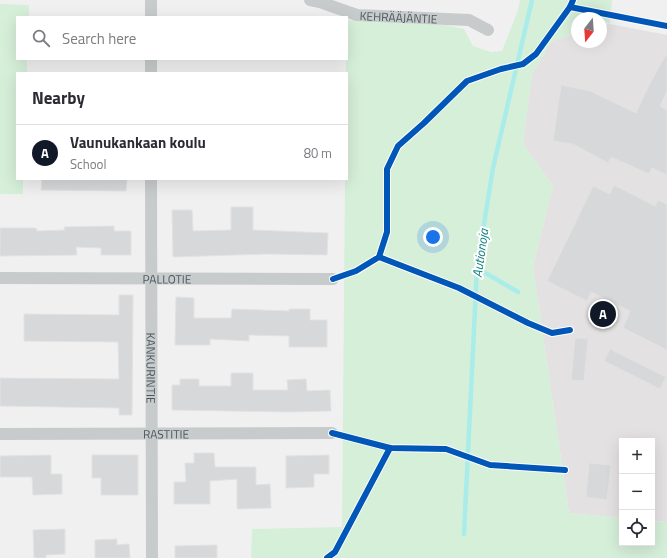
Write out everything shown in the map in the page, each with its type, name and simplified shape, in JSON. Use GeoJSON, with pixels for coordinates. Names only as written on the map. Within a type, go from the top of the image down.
{"type":"FeatureCollection","features":[{"type":"Feature","properties":{"kind":"street"},"geometry":{"type":"LineString","coordinates":[[151,0],[151,16]]}},
{"type":"Feature","properties":{"kind":"street","name":"KEHRÄÄJÄNTIE"},"geometry":{"type":"LineString","coordinates":[[310,0],[357,15],[469,20],[488,30]]}},
{"type":"Feature","properties":{"kind":"street"},"geometry":{"type":"LineString","coordinates":[[151,60],[151,72]]}},
{"type":"Feature","properties":{"kind":"street","name":"KANKURINTIE"},"geometry":{"type":"LineString","coordinates":[[151,180],[152,558]]}},
{"type":"Feature","properties":{"kind":"street","name":"PALLOTIE"},"geometry":{"type":"LineString","coordinates":[[0,278],[333,279]]}},
{"type":"Feature","properties":{"kind":"street","name":"RASTITIE"},"geometry":{"type":"LineString","coordinates":[[0,434],[332,433]]}},
{"type":"Feature","properties":{"kind":"shaded area"},"geometry":{"type":"Polygon","coordinates":[[[607,25],[667,35],[667,522],[655,521],[655,438],[619,438],[619,518],[569,513],[533,267],[553,186],[523,144],[532,74],[552,41],[571,35],[571,48],[607,48],[607,25]]]}},
{"type":"Feature","properties":{"kind":"green space"},"geometry":{"type":"Polygon","coordinates":[[[520,0],[612,0],[610,24],[607,22],[607,12],[571,12],[571,35],[552,41],[532,74],[523,144],[553,186],[533,267],[569,513],[619,518],[619,546],[655,546],[655,521],[667,522],[667,558],[251,558],[252,529],[342,527],[345,180],[348,180],[348,72],[346,72],[346,60],[348,60],[348,20],[445,25],[464,29],[473,46],[491,52],[502,51],[518,10],[520,0]]]}},
{"type":"Feature","properties":{"kind":"green space"},"geometry":{"type":"Polygon","coordinates":[[[0,4],[29,5],[29,16],[16,16],[16,60],[27,60],[27,72],[16,72],[16,180],[23,180],[23,194],[0,194],[0,4]]]}},
{"type":"Feature","properties":{"kind":"building"},"geometry":{"type":"Polygon","coordinates":[[[667,53],[667,91],[660,106],[667,110],[667,175],[652,168],[649,174],[611,157],[608,163],[573,144],[553,141],[561,85],[590,91],[636,113],[649,85],[667,53]]]}},
{"type":"Feature","properties":{"kind":"building"},"geometry":{"type":"Polygon","coordinates":[[[42,180],[127,180],[126,191],[41,190],[42,180]]]}},
{"type":"Feature","properties":{"kind":"building"},"geometry":{"type":"Polygon","coordinates":[[[614,185],[655,206],[658,200],[667,204],[667,350],[623,328],[630,311],[591,292],[587,301],[547,281],[593,186],[610,194],[614,185]]]}},
{"type":"Feature","properties":{"kind":"building"},"geometry":{"type":"Polygon","coordinates":[[[231,207],[253,207],[253,230],[328,233],[327,255],[267,254],[173,257],[172,210],[192,210],[193,231],[231,230],[231,207]]]}},
{"type":"Feature","properties":{"kind":"building"},"geometry":{"type":"Polygon","coordinates":[[[114,226],[114,231],[131,231],[131,255],[101,255],[101,248],[76,247],[77,255],[0,256],[0,228],[36,228],[37,231],[65,230],[64,227],[114,226]]]}},
{"type":"Feature","properties":{"kind":"building"},"geometry":{"type":"Polygon","coordinates":[[[119,295],[133,295],[132,415],[119,415],[119,408],[0,406],[0,378],[119,379],[118,342],[24,341],[24,314],[119,315],[119,295]]]}},
{"type":"Feature","properties":{"kind":"building"},"geometry":{"type":"Polygon","coordinates":[[[176,297],[194,298],[194,318],[231,318],[232,309],[289,311],[289,309],[310,309],[310,320],[327,320],[327,347],[289,347],[289,336],[249,335],[249,341],[210,339],[210,345],[175,345],[176,297]]]}},
{"type":"Feature","properties":{"kind":"building"},"geometry":{"type":"Polygon","coordinates":[[[575,338],[588,339],[584,381],[571,380],[575,338]]]}},
{"type":"Feature","properties":{"kind":"building"},"geometry":{"type":"Polygon","coordinates":[[[610,349],[666,377],[660,389],[604,361],[610,349]]]}},
{"type":"Feature","properties":{"kind":"building"},"geometry":{"type":"Polygon","coordinates":[[[231,373],[253,373],[253,390],[288,390],[287,380],[306,379],[307,391],[330,390],[331,411],[288,412],[172,410],[172,385],[180,385],[180,379],[199,379],[199,386],[231,386],[231,373]]]}},
{"type":"Feature","properties":{"kind":"building"},"geometry":{"type":"Polygon","coordinates":[[[194,453],[214,453],[215,467],[256,467],[256,485],[270,484],[271,508],[237,509],[237,479],[210,481],[210,504],[174,504],[174,482],[186,482],[185,463],[194,463],[194,453]]]}},
{"type":"Feature","properties":{"kind":"building"},"geometry":{"type":"Polygon","coordinates":[[[51,455],[51,474],[62,474],[62,494],[33,495],[32,477],[0,477],[0,456],[51,455]]]}},
{"type":"Feature","properties":{"kind":"building"},"geometry":{"type":"Polygon","coordinates":[[[92,455],[138,455],[138,495],[101,495],[101,478],[92,478],[92,455]]]}},
{"type":"Feature","properties":{"kind":"building"},"geometry":{"type":"Polygon","coordinates":[[[329,455],[329,474],[314,474],[314,487],[286,488],[286,456],[329,455]]]}},
{"type":"Feature","properties":{"kind":"building"},"geometry":{"type":"Polygon","coordinates":[[[589,463],[611,465],[607,500],[586,497],[589,463]]]}},
{"type":"Feature","properties":{"kind":"building"},"geometry":{"type":"Polygon","coordinates":[[[65,529],[65,554],[46,555],[46,558],[34,558],[33,530],[65,529]]]}},
{"type":"Feature","properties":{"kind":"building"},"geometry":{"type":"Polygon","coordinates":[[[117,539],[117,545],[129,544],[130,558],[95,558],[95,540],[117,539]]]}},
{"type":"Feature","properties":{"kind":"building"},"geometry":{"type":"Polygon","coordinates":[[[217,545],[217,558],[175,558],[175,546],[217,545]]]}},
{"type":"Feature","properties":{"kind":"waterway","name":"Autionoja"},"geometry":{"type":"LineString","coordinates":[[464,534],[477,268],[493,168],[532,0]]}},
{"type":"Feature","properties":{"kind":"waterway"},"geometry":{"type":"LineString","coordinates":[[477,268],[518,292]]}},
{"type":"Feature","properties":{"kind":"cycle path"},"geometry":{"type":"LineString","coordinates":[[333,279],[356,271],[379,257],[387,232],[387,169],[398,146],[467,81],[501,69],[523,64],[536,54],[570,7],[573,0]]}},
{"type":"Feature","properties":{"kind":"cycle path"},"geometry":{"type":"LineString","coordinates":[[570,7],[667,26]]}},
{"type":"Feature","properties":{"kind":"cycle path"},"geometry":{"type":"LineString","coordinates":[[379,257],[459,288],[528,323],[552,333],[570,330]]}},
{"type":"Feature","properties":{"kind":"cycle path"},"geometry":{"type":"LineString","coordinates":[[332,433],[390,448],[446,449],[490,465],[565,470]]}},
{"type":"Feature","properties":{"kind":"cycle path"},"geometry":{"type":"LineString","coordinates":[[327,558],[335,552],[390,448]]}},
{"type":"Feature","properties":{"kind":"place","name":"Vaunukankaan koulu"},"geometry":{"type":"Point","coordinates":[603,314]}}]}
